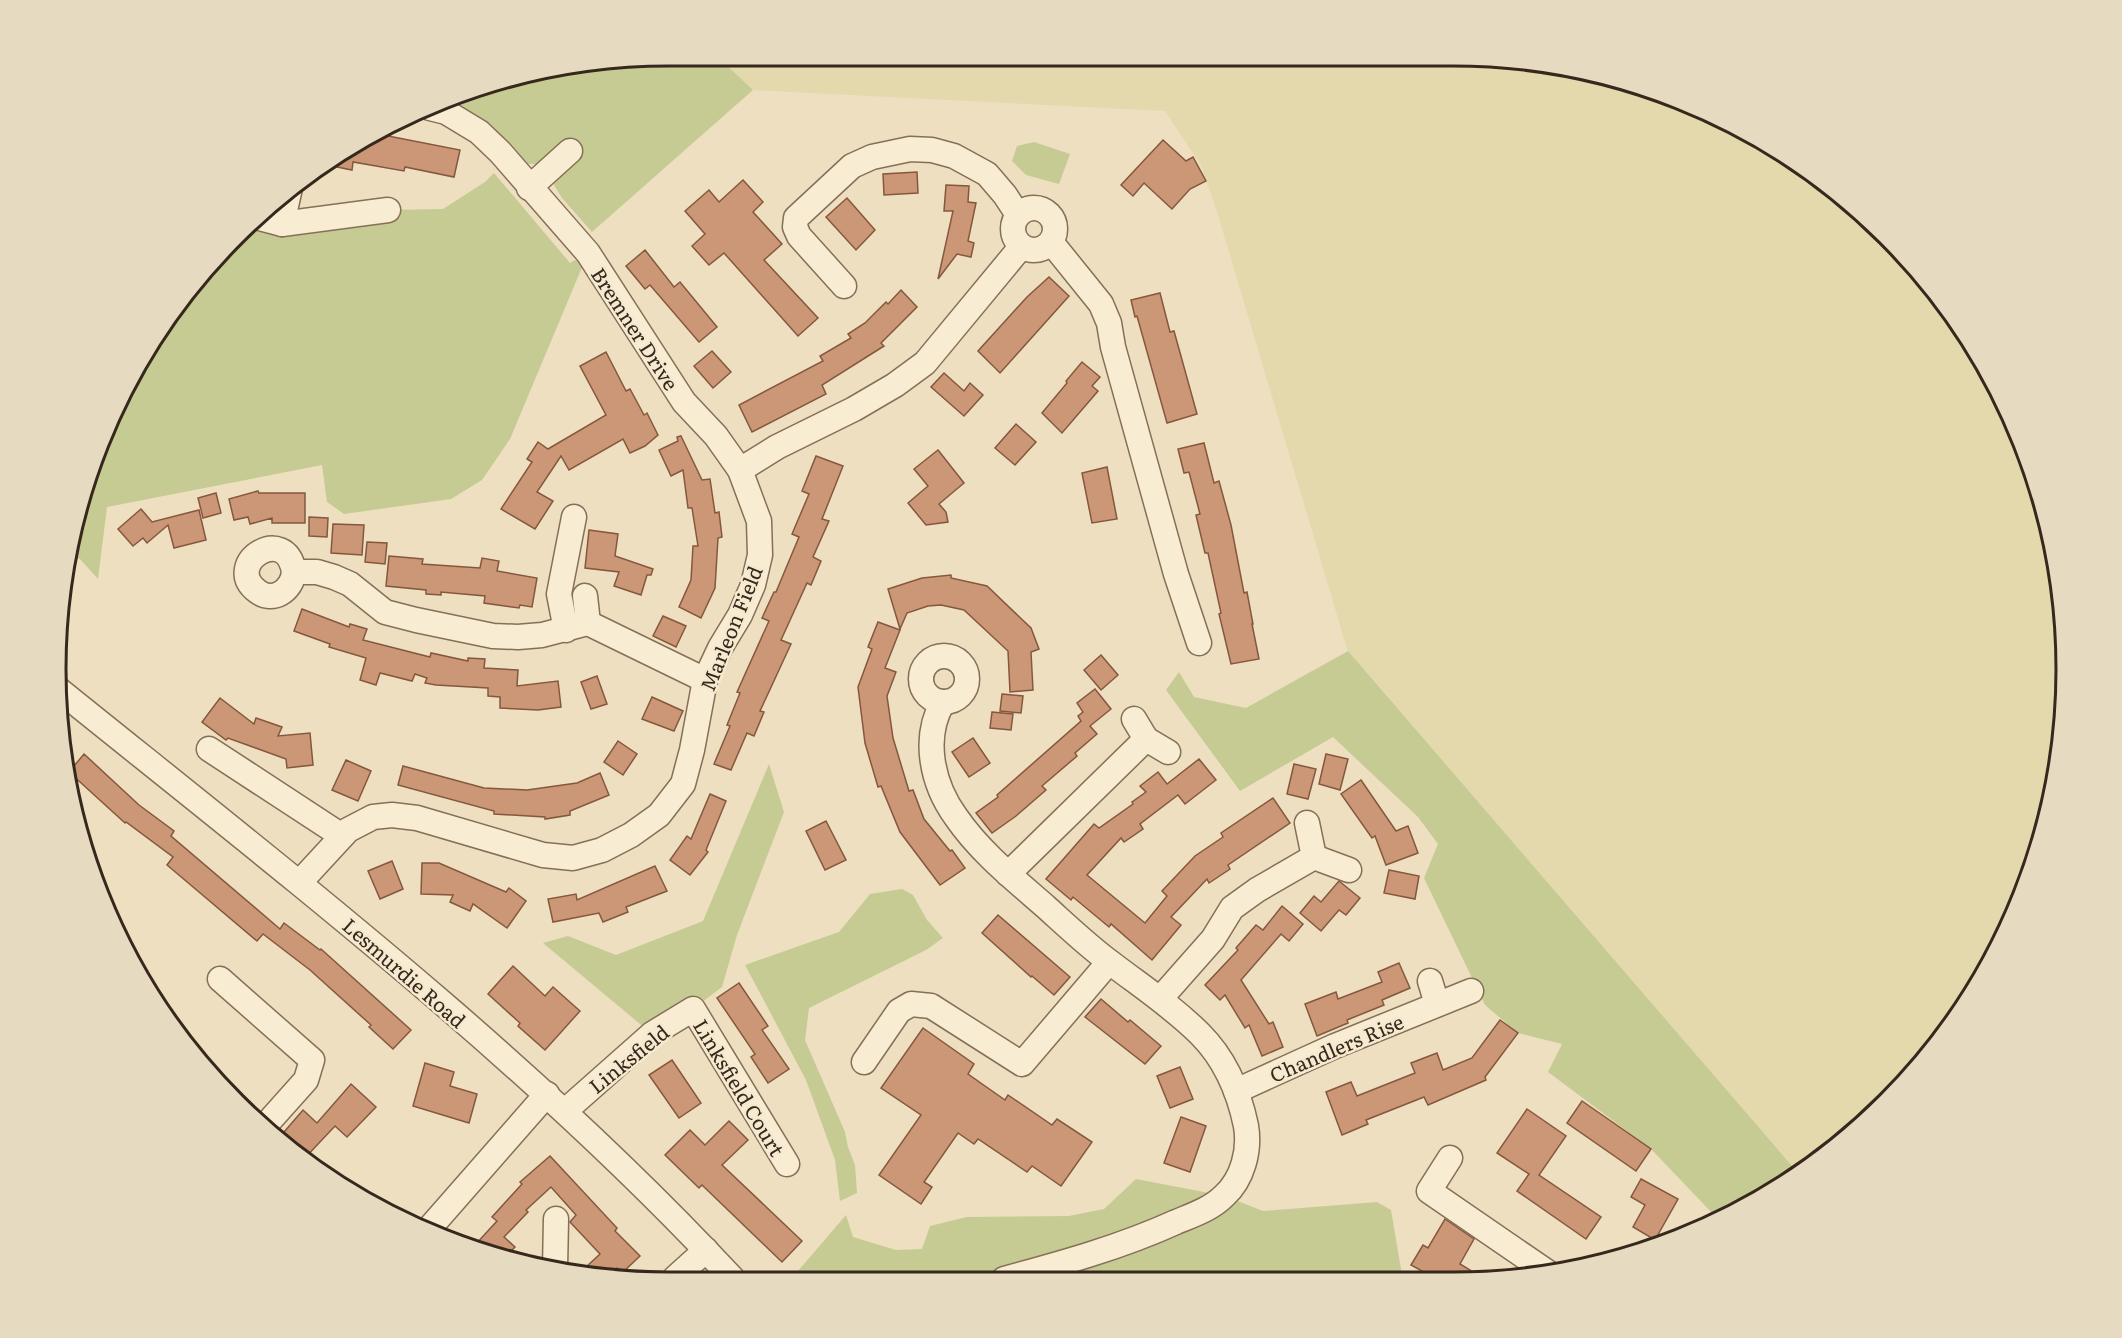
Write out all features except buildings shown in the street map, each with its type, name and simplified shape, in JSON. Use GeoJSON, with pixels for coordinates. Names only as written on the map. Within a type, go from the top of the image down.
{"type":"FeatureCollection","features":[{"type":"Feature","properties":{"kind":"street","name":"Bremner Drive"},"geometry":{"type":"LineString","coordinates":[[441,111],[479,132],[500,152],[588,253],[684,402],[716,436],[740,470]]}},
{"type":"Feature","properties":{"kind":"street"},"geometry":{"type":"LineString","coordinates":[[844,286],[799,236],[795,227],[796,218],[852,166],[872,157],[910,149],[932,150],[954,156],[987,174],[1018,215]]}},
{"type":"Feature","properties":{"kind":"street"},"geometry":{"type":"LineString","coordinates":[[529,188],[570,151]]}},
{"type":"Feature","properties":{"kind":"street"},"geometry":{"type":"LineString","coordinates":[[282,224],[287,203]]}},
{"type":"Feature","properties":{"kind":"street"},"geometry":{"type":"LineString","coordinates":[[1030,208],[1044,211],[1053,221],[1054,236],[1051,242],[1040,250],[1034,251],[1021,247],[1013,236],[1014,221],[1018,215],[1030,208]]}},
{"type":"Feature","properties":{"kind":"street"},"geometry":{"type":"LineString","coordinates":[[267,220],[282,224],[388,210]]}},
{"type":"Feature","properties":{"kind":"street"},"geometry":{"type":"LineString","coordinates":[[1051,242],[1101,304],[1176,574],[1199,643]]}},
{"type":"Feature","properties":{"kind":"street"},"geometry":{"type":"LineString","coordinates":[[740,470],[777,447],[854,410],[925,363],[1021,247]]}},
{"type":"Feature","properties":{"kind":"street","name":"Marleon Field"},"geometry":{"type":"LineString","coordinates":[[300,882],[348,830],[373,817],[392,815],[417,818],[543,855],[573,858],[602,850],[631,835],[659,815],[683,784],[705,680],[720,648],[740,615],[753,585],[760,555],[759,521],[740,470]]}},
{"type":"Feature","properties":{"kind":"street"},"geometry":{"type":"LineString","coordinates":[[574,517],[559,594],[577,626]]}},
{"type":"Feature","properties":{"kind":"street"},"geometry":{"type":"LineString","coordinates":[[294,572],[317,572],[350,584],[385,612],[493,636],[518,638],[577,626],[705,680]]}},
{"type":"Feature","properties":{"kind":"street"},"geometry":{"type":"LineString","coordinates":[[577,626],[585,596]]}},
{"type":"Feature","properties":{"kind":"street","name":"Lesmurdie Road"},"geometry":{"type":"LineString","coordinates":[[67,696],[300,882],[556,1102],[613,1156],[726,1272]]}},
{"type":"Feature","properties":{"kind":"street"},"geometry":{"type":"LineString","coordinates":[[943,702],[937,712],[931,733],[931,755],[936,774],[954,815],[988,855],[1008,874],[1109,962],[1160,999],[1200,1034],[1221,1062],[1236,1091],[1247,1135],[1246,1153],[1239,1178],[1225,1196],[1205,1209],[1157,1230],[1084,1257],[1029,1272]]}},
{"type":"Feature","properties":{"kind":"street"},"geometry":{"type":"LineString","coordinates":[[1008,874],[1140,729],[1168,752]]}},
{"type":"Feature","properties":{"kind":"street"},"geometry":{"type":"LineString","coordinates":[[209,749],[342,836]]}},
{"type":"Feature","properties":{"kind":"street"},"geometry":{"type":"LineString","coordinates":[[1307,823],[1314,857]]}},
{"type":"Feature","properties":{"kind":"street"},"geometry":{"type":"LineString","coordinates":[[1314,857],[1348,870]]}},
{"type":"Feature","properties":{"kind":"street"},"geometry":{"type":"LineString","coordinates":[[1160,999],[1213,939],[1232,908],[1257,890],[1314,857]]}},
{"type":"Feature","properties":{"kind":"street"},"geometry":{"type":"LineString","coordinates":[[864,1062],[899,1011],[911,1004],[931,1006],[1022,1064],[1109,962]]}},
{"type":"Feature","properties":{"kind":"street"},"geometry":{"type":"LineString","coordinates":[[220,979],[312,1060],[306,1080],[269,1120]]}},
{"type":"Feature","properties":{"kind":"street"},"geometry":{"type":"LineString","coordinates":[[1430,981],[1437,1005]]}},
{"type":"Feature","properties":{"kind":"street","name":"Chandlers Rise"},"geometry":{"type":"LineString","coordinates":[[1236,1091],[1335,1046],[1471,991]]}},
{"type":"Feature","properties":{"kind":"street","name":"Linksfield"},"geometry":{"type":"LineString","coordinates":[[434,1224],[556,1102],[652,1034],[693,1009]]}},
{"type":"Feature","properties":{"kind":"street","name":"Linksfield Court"},"geometry":{"type":"LineString","coordinates":[[693,1009],[787,1164]]}},
{"type":"Feature","properties":{"kind":"street"},"geometry":{"type":"LineString","coordinates":[[1450,1158],[1429,1191],[1538,1266]]}},
{"type":"Feature","properties":{"kind":"street"},"geometry":{"type":"LineString","coordinates":[[555,1261],[556,1219]]}},
{"type":"Feature","properties":{"kind":"street"},"geometry":{"type":"LineString","coordinates":[[682,1272],[706,1250]]}},
{"type":"Feature","properties":{"kind":"shaded area"},"geometry":{"type":"Polygon","coordinates":[[[727,66],[1453,66],[1532,71],[1571,78],[1647,98],[1720,128],[1788,168],[1851,216],[1906,271],[1931,302],[1954,334],[1994,402],[2024,475],[2035,513],[2051,590],[2055,630],[2055,708],[2051,748],[2044,787],[2024,863],[1994,936],[1975,970],[1954,1004],[1906,1067],[1851,1122],[1792,1167],[1351,662],[1218,215],[1201,165],[1165,111],[753,90],[727,66]]]}},
{"type":"Feature","properties":{"kind":"green space"},"geometry":{"type":"Polygon","coordinates":[[[727,66],[753,90],[592,232],[562,198],[541,164],[524,164],[449,108],[475,98],[551,78],[630,67],[727,66]]]}},
{"type":"Feature","properties":{"kind":"green space"},"geometry":{"type":"Polygon","coordinates":[[[1034,142],[1070,154],[1059,184],[1026,175],[1012,161],[1017,146],[1034,142]]]}},
{"type":"Feature","properties":{"kind":"green space"},"geometry":{"type":"Polygon","coordinates":[[[494,173],[570,263],[588,253],[510,439],[482,480],[451,499],[344,514],[327,502],[322,465],[107,507],[98,579],[77,558],[98,475],[128,402],[147,367],[191,302],[216,271],[271,216],[443,209],[485,182],[494,173]]]}},
{"type":"Feature","properties":{"kind":"green space"},"geometry":{"type":"Polygon","coordinates":[[[1348,651],[1793,1167],[1712,1213],[1651,1149],[1548,1072],[1562,1044],[1518,1033],[1485,1005],[1424,878],[1438,844],[1418,817],[1333,737],[1240,791],[1166,690],[1179,672],[1194,697],[1246,708],[1348,651]]]}},
{"type":"Feature","properties":{"kind":"green space"},"geometry":{"type":"Polygon","coordinates":[[[769,764],[784,812],[737,935],[722,987],[693,1009],[652,1034],[543,943],[568,936],[616,955],[703,921],[769,764]]]}},
{"type":"Feature","properties":{"kind":"green space"},"geometry":{"type":"Polygon","coordinates":[[[902,889],[913,895],[927,920],[943,938],[926,950],[809,1008],[805,1040],[845,1132],[855,1165],[857,1193],[840,1201],[835,1160],[806,1080],[745,965],[839,932],[870,894],[902,889]]]}},
{"type":"Feature","properties":{"kind":"green space"},"geometry":{"type":"Polygon","coordinates":[[[1136,1179],[1225,1196],[1263,1211],[1377,1202],[1391,1210],[1401,1272],[797,1272],[846,1215],[853,1237],[896,1250],[922,1249],[930,1226],[967,1217],[1069,1216],[1104,1209],[1136,1179]]]}}]}
